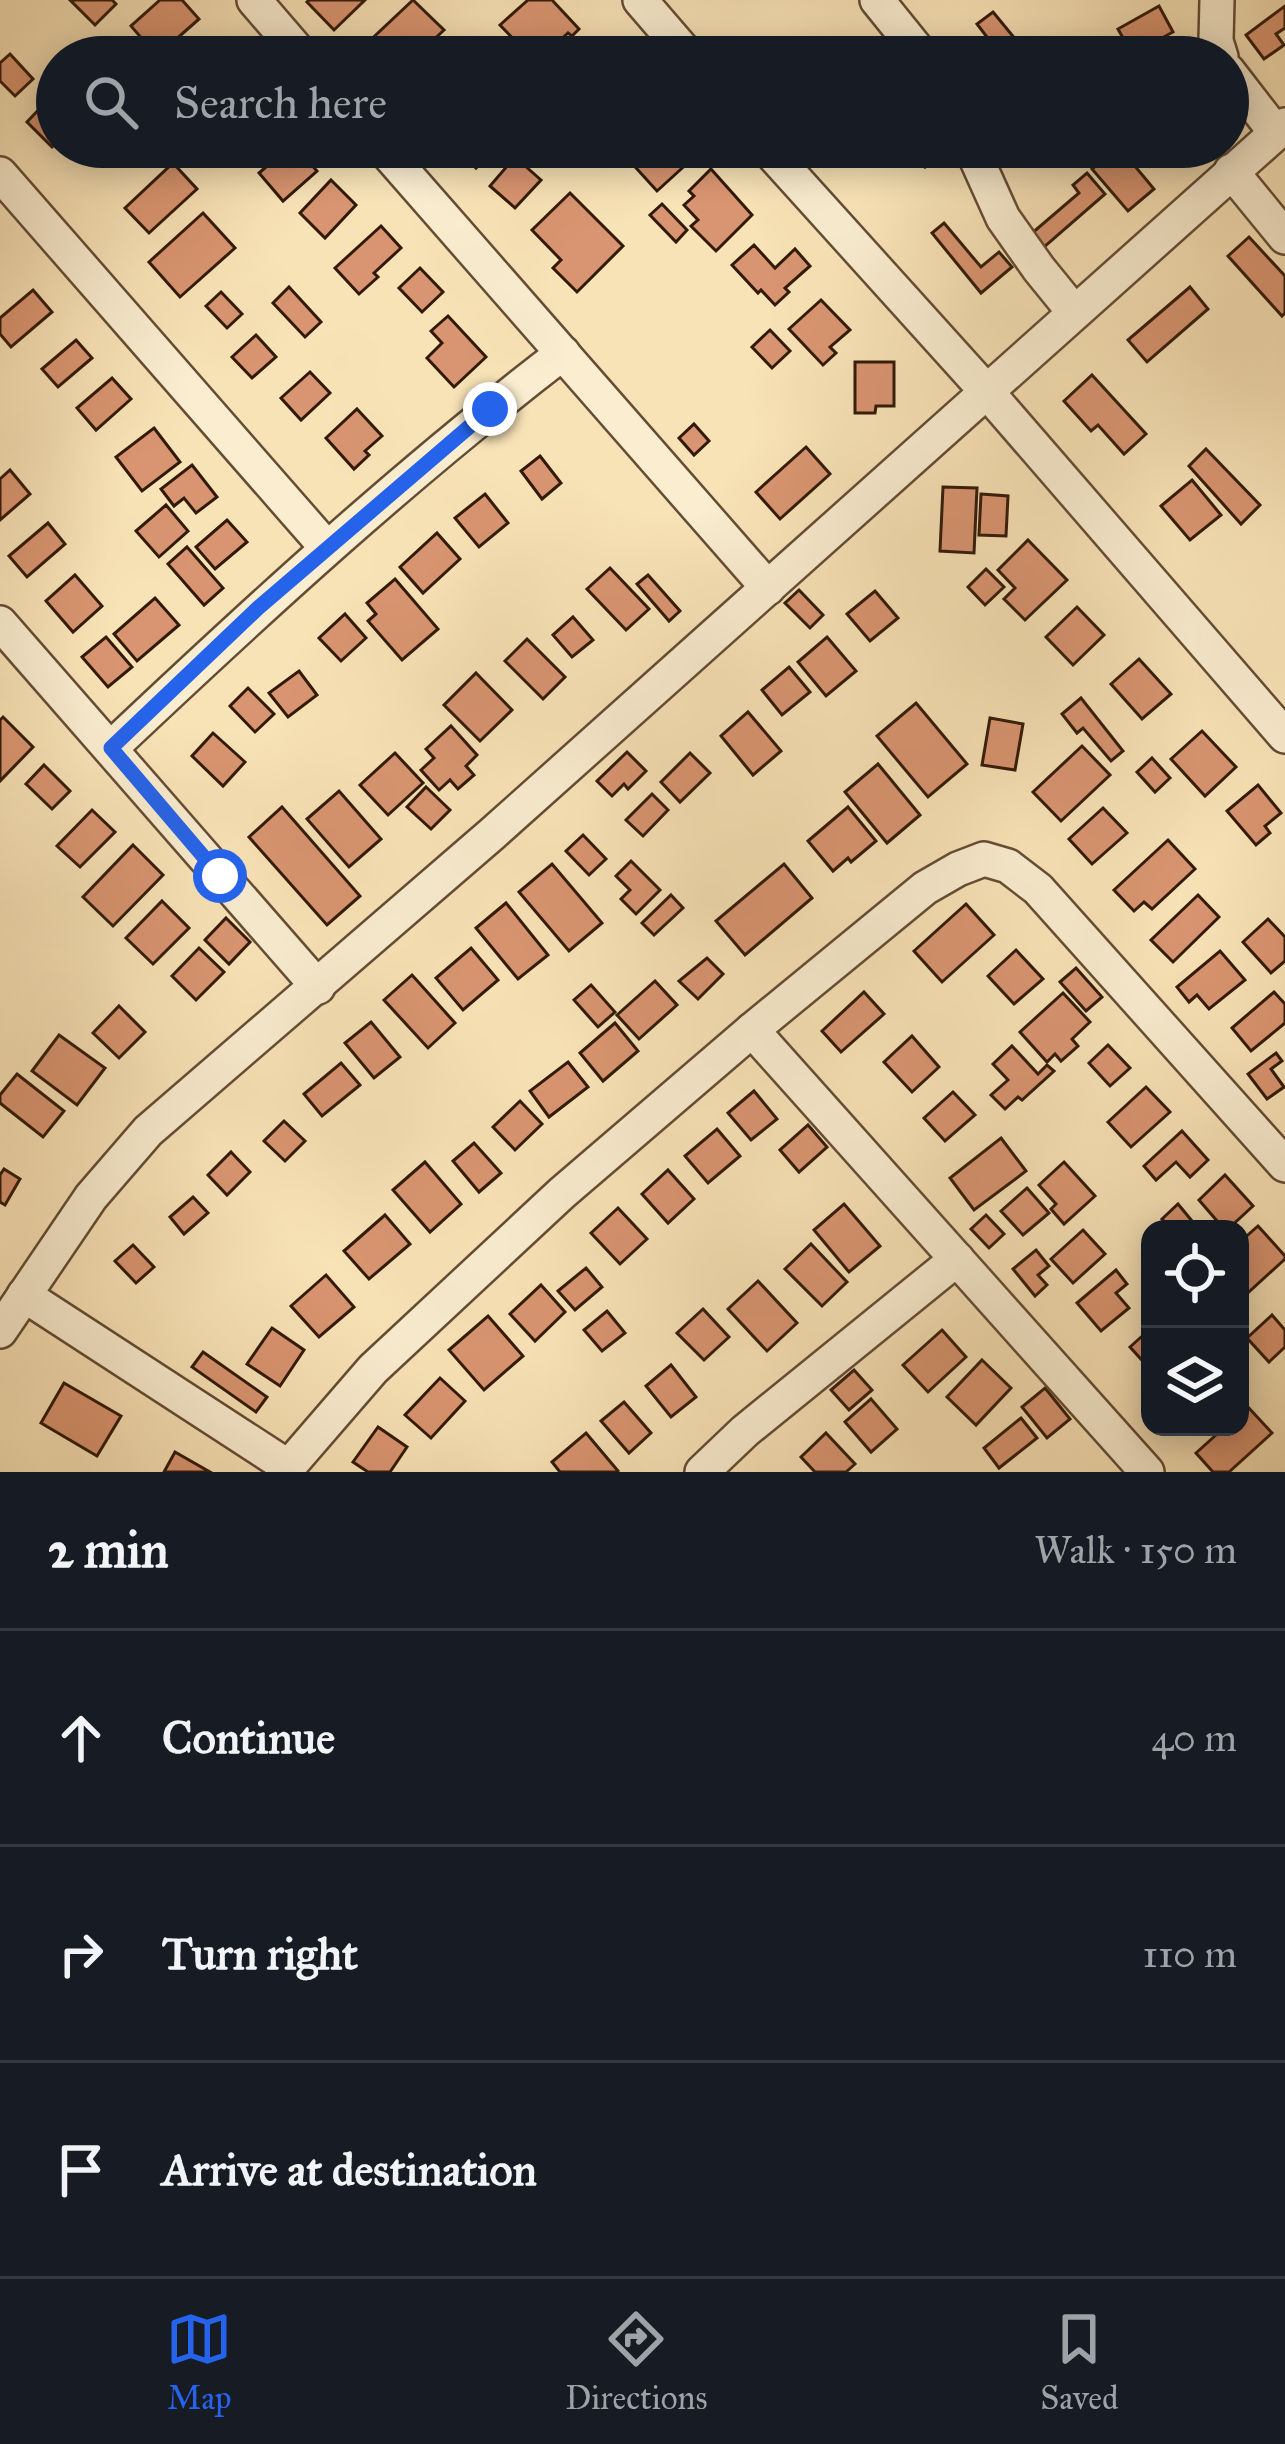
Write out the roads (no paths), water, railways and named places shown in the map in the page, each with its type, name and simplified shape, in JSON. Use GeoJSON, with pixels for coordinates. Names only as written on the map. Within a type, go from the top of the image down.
{"type":"FeatureCollection","features":[{"type":"Feature","properties":{"kind":"street"},"geometry":{"type":"LineString","coordinates":[[254,0],[286,36]]}},
{"type":"Feature","properties":{"kind":"street"},"geometry":{"type":"LineString","coordinates":[[640,0],[671,36]]}},
{"type":"Feature","properties":{"kind":"street"},"geometry":{"type":"LineString","coordinates":[[878,0],[906,36]]}},
{"type":"Feature","properties":{"kind":"street"},"geometry":{"type":"LineString","coordinates":[[1216,36],[1217,0]]}},
{"type":"Feature","properties":{"kind":"street"},"geometry":{"type":"LineString","coordinates":[[1249,94],[1280,129],[1249,156]]}},
{"type":"Feature","properties":{"kind":"street"},"geometry":{"type":"LineString","coordinates":[[400,168],[768,588]]}},
{"type":"Feature","properties":{"kind":"street"},"geometry":{"type":"LineString","coordinates":[[785,168],[988,393],[1285,736]]}},
{"type":"Feature","properties":{"kind":"street"},"geometry":{"type":"LineString","coordinates":[[980,168],[1003,218],[1074,312]]}},
{"type":"Feature","properties":{"kind":"street"},"geometry":{"type":"LineString","coordinates":[[0,1331],[91,1197],[148,1131],[768,588],[1235,168]]}},
{"type":"Feature","properties":{"kind":"street"},"geometry":{"type":"LineString","coordinates":[[1232,171],[1285,237]]}},
{"type":"Feature","properties":{"kind":"street"},"geometry":{"type":"LineString","coordinates":[[0,174],[327,548]]}},
{"type":"Feature","properties":{"kind":"street"},"geometry":{"type":"LineString","coordinates":[[111,748],[258,608],[562,352]]}},
{"type":"Feature","properties":{"kind":"street"},"geometry":{"type":"LineString","coordinates":[[0,623],[317,987]]}},
{"type":"Feature","properties":{"kind":"street"},"geometry":{"type":"LineString","coordinates":[[24,1295],[286,1469],[373,1369],[562,1193],[925,888],[984,859],[1008,866],[1037,889],[1285,1165]]}},
{"type":"Feature","properties":{"kind":"street"},"geometry":{"type":"LineString","coordinates":[[752,1030],[1147,1472]]}},
{"type":"Feature","properties":{"kind":"street"},"geometry":{"type":"LineString","coordinates":[[702,1472],[957,1259]]}}]}
